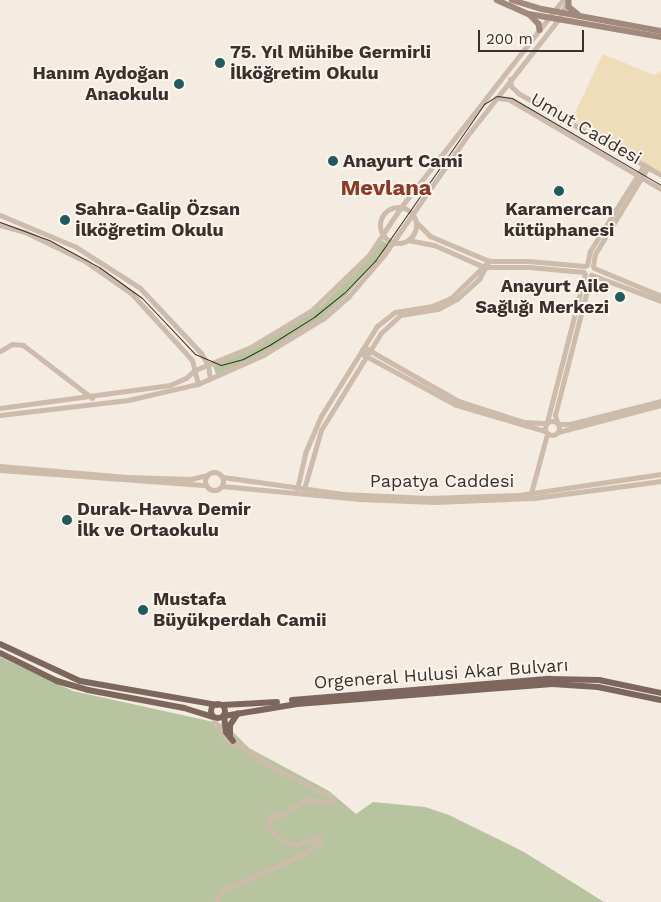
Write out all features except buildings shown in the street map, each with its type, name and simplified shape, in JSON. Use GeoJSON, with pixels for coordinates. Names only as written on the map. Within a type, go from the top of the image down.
{"type":"FeatureCollection","features":[{"type":"Feature","properties":{"kind":"main road"},"geometry":{"type":"LineString","coordinates":[[497,0],[529,14],[661,37]]}},
{"type":"Feature","properties":{"kind":"main road"},"geometry":{"type":"LineString","coordinates":[[512,0],[563,13],[661,31]]}},
{"type":"Feature","properties":{"kind":"main road"},"geometry":{"type":"LineString","coordinates":[[569,0],[569,7],[580,16]]}},
{"type":"Feature","properties":{"kind":"main road"},"geometry":{"type":"LineString","coordinates":[[529,14],[538,21],[540,30]]}},
{"type":"Feature","properties":{"kind":"main road","name":"Orgeneral Hulusi Akar Bulvarı"},"geometry":{"type":"LineString","coordinates":[[0,644],[80,681],[219,705],[549,679],[599,680],[661,693]]}},
{"type":"Feature","properties":{"kind":"main road"},"geometry":{"type":"LineString","coordinates":[[0,654],[57,681],[88,690],[184,708],[213,717],[212,709],[219,705],[224,716],[226,732],[233,741]]}},
{"type":"Feature","properties":{"kind":"main road","name":"Orgeneral Hulusi Akar Bulvarı"},"geometry":{"type":"LineString","coordinates":[[213,717],[297,704],[552,684],[598,687],[661,700]]}},
{"type":"Feature","properties":{"kind":"main road"},"geometry":{"type":"LineString","coordinates":[[233,741],[230,725],[240,712]]}},
{"type":"Feature","properties":{"kind":"street"},"geometry":{"type":"LineString","coordinates":[[0,415],[170,385],[186,378],[195,370],[258,343],[312,310],[358,268],[401,206],[563,0]]}},
{"type":"Feature","properties":{"kind":"street"},"geometry":{"type":"LineString","coordinates":[[0,408],[146,397],[198,384],[263,355],[324,318],[349,296],[393,243],[496,98],[558,20],[569,0]]}},
{"type":"Feature","properties":{"kind":"street","name":"Umut Caddesi"},"geometry":{"type":"LineString","coordinates":[[510,80],[511,86],[518,93],[661,175]]}},
{"type":"Feature","properties":{"kind":"street","name":"Umut Caddesi"},"geometry":{"type":"LineString","coordinates":[[496,98],[508,99],[661,189]]}},
{"type":"Feature","properties":{"kind":"street"},"geometry":{"type":"LineString","coordinates":[[558,432],[558,423],[555,415],[589,270],[588,256],[646,166]]}},
{"type":"Feature","properties":{"kind":"street"},"geometry":{"type":"LineString","coordinates":[[382,235],[381,216],[389,208],[401,206],[413,214],[416,222],[430,236],[487,265]]}},
{"type":"Feature","properties":{"kind":"street"},"geometry":{"type":"LineString","coordinates":[[0,215],[76,247],[140,288],[208,365],[210,379]]}},
{"type":"Feature","properties":{"kind":"street"},"geometry":{"type":"LineString","coordinates":[[408,240],[414,233],[416,222]]}},
{"type":"Feature","properties":{"kind":"street"},"geometry":{"type":"LineString","coordinates":[[0,225],[25,232],[85,261],[132,294],[181,346],[195,370],[198,384]]}},
{"type":"Feature","properties":{"kind":"street"},"geometry":{"type":"LineString","coordinates":[[382,235],[393,243],[408,240],[440,247],[487,265],[589,270],[661,296]]}},
{"type":"Feature","properties":{"kind":"street"},"geometry":{"type":"LineString","coordinates":[[297,488],[305,453],[321,416],[377,326],[389,315],[441,303],[465,288],[487,265]]}},
{"type":"Feature","properties":{"kind":"street"},"geometry":{"type":"LineString","coordinates":[[304,489],[321,430],[368,353],[396,318],[448,305],[468,291],[487,265]]}},
{"type":"Feature","properties":{"kind":"street"},"geometry":{"type":"LineString","coordinates":[[589,270],[661,301]]}},
{"type":"Feature","properties":{"kind":"street"},"geometry":{"type":"LineString","coordinates":[[533,495],[548,433],[547,422],[589,270]]}},
{"type":"Feature","properties":{"kind":"street"},"geometry":{"type":"LineString","coordinates":[[0,351],[12,344],[23,345],[92,400]]}},
{"type":"Feature","properties":{"kind":"street"},"geometry":{"type":"LineString","coordinates":[[362,350],[363,354],[368,353],[380,358],[458,401],[524,422],[570,424],[661,403]]}},
{"type":"Feature","properties":{"kind":"street"},"geometry":{"type":"LineString","coordinates":[[368,353],[456,405],[548,433],[558,432],[661,403]]}},
{"type":"Feature","properties":{"kind":"street"},"geometry":{"type":"LineString","coordinates":[[0,468],[51,473],[206,485],[213,490],[222,486],[223,477],[215,471],[207,475],[188,479],[51,473]]}},
{"type":"Feature","properties":{"kind":"street","name":"Papatya Caddesi"},"geometry":{"type":"LineString","coordinates":[[533,495],[661,474]]}},
{"type":"Feature","properties":{"kind":"street"},"geometry":{"type":"LineString","coordinates":[[206,485],[207,475]]}},
{"type":"Feature","properties":{"kind":"street","name":"Papatya Caddesi"},"geometry":{"type":"LineString","coordinates":[[223,477],[359,497]]}},
{"type":"Feature","properties":{"kind":"street","name":"Papatya Caddesi"},"geometry":{"type":"LineString","coordinates":[[222,486],[374,498],[428,498],[533,495],[661,481]]}},
{"type":"Feature","properties":{"kind":"street"},"geometry":{"type":"LineString","coordinates":[[213,717],[227,741],[331,797],[333,801],[328,804],[302,800],[285,814],[270,816],[267,826],[285,843],[296,845],[318,837],[321,842],[302,854],[221,891],[216,902]]}},
{"type":"Feature","properties":{"kind":"street"},"geometry":{"type":"LineString","coordinates":[[233,741],[248,751]]}},
{"type":"Feature","properties":{"kind":"green space"},"geometry":{"type":"Polygon","coordinates":[[[382,240],[390,245],[345,297],[320,319],[292,338],[217,377],[213,366],[266,341],[320,307],[370,258],[382,240]]]}},
{"type":"Feature","properties":{"kind":"green space"},"geometry":{"type":"Polygon","coordinates":[[[0,657],[73,691],[232,726],[232,731],[249,748],[329,791],[356,814],[373,802],[425,807],[449,815],[524,852],[604,902],[0,902],[0,657]]]}},
{"type":"Feature","properties":{"kind":"sand"},"geometry":{"type":"Polygon","coordinates":[[[603,54],[654,75],[661,71],[661,175],[570,123],[603,54]]]}},
{"type":"Feature","properties":{"kind":"tram line"},"geometry":{"type":"LineString","coordinates":[[0,222],[49,240],[99,267],[142,298],[195,354],[221,365],[243,359],[271,344],[314,317],[344,293],[375,261],[484,104],[497,96],[512,98],[661,185]]}},
{"type":"Feature","properties":{"kind":"place","name":"75. Yıl Mühibe Germirli İlköğretim Okulu"},"geometry":{"type":"Point","coordinates":[220,63]}},
{"type":"Feature","properties":{"kind":"place","name":"Hanım Aydoğan Anaokulu"},"geometry":{"type":"Point","coordinates":[179,84]}},
{"type":"Feature","properties":{"kind":"place","name":"Anayurt Cami"},"geometry":{"type":"Point","coordinates":[333,161]}},
{"type":"Feature","properties":{"kind":"place","name":"Karamercan kütüphanesi"},"geometry":{"type":"Point","coordinates":[559,191]}},
{"type":"Feature","properties":{"kind":"place","name":"Sahra-Galip Özsan İlköğretim Okulu"},"geometry":{"type":"Point","coordinates":[65,220]}},
{"type":"Feature","properties":{"kind":"place","name":"Anayurt Aile Sağlığı Merkezi"},"geometry":{"type":"Point","coordinates":[620,297]}},
{"type":"Feature","properties":{"kind":"place","name":"Durak-Havva Demir İlk ve Ortaokulu"},"geometry":{"type":"Point","coordinates":[67,520]}},
{"type":"Feature","properties":{"kind":"place","name":"Mustafa Büyükperdah Camii"},"geometry":{"type":"Point","coordinates":[143,610]}},
{"type":"Feature","properties":{"kind":"district","name":"Mevlana"},"geometry":{"type":"Point","coordinates":[386,188]}}]}
